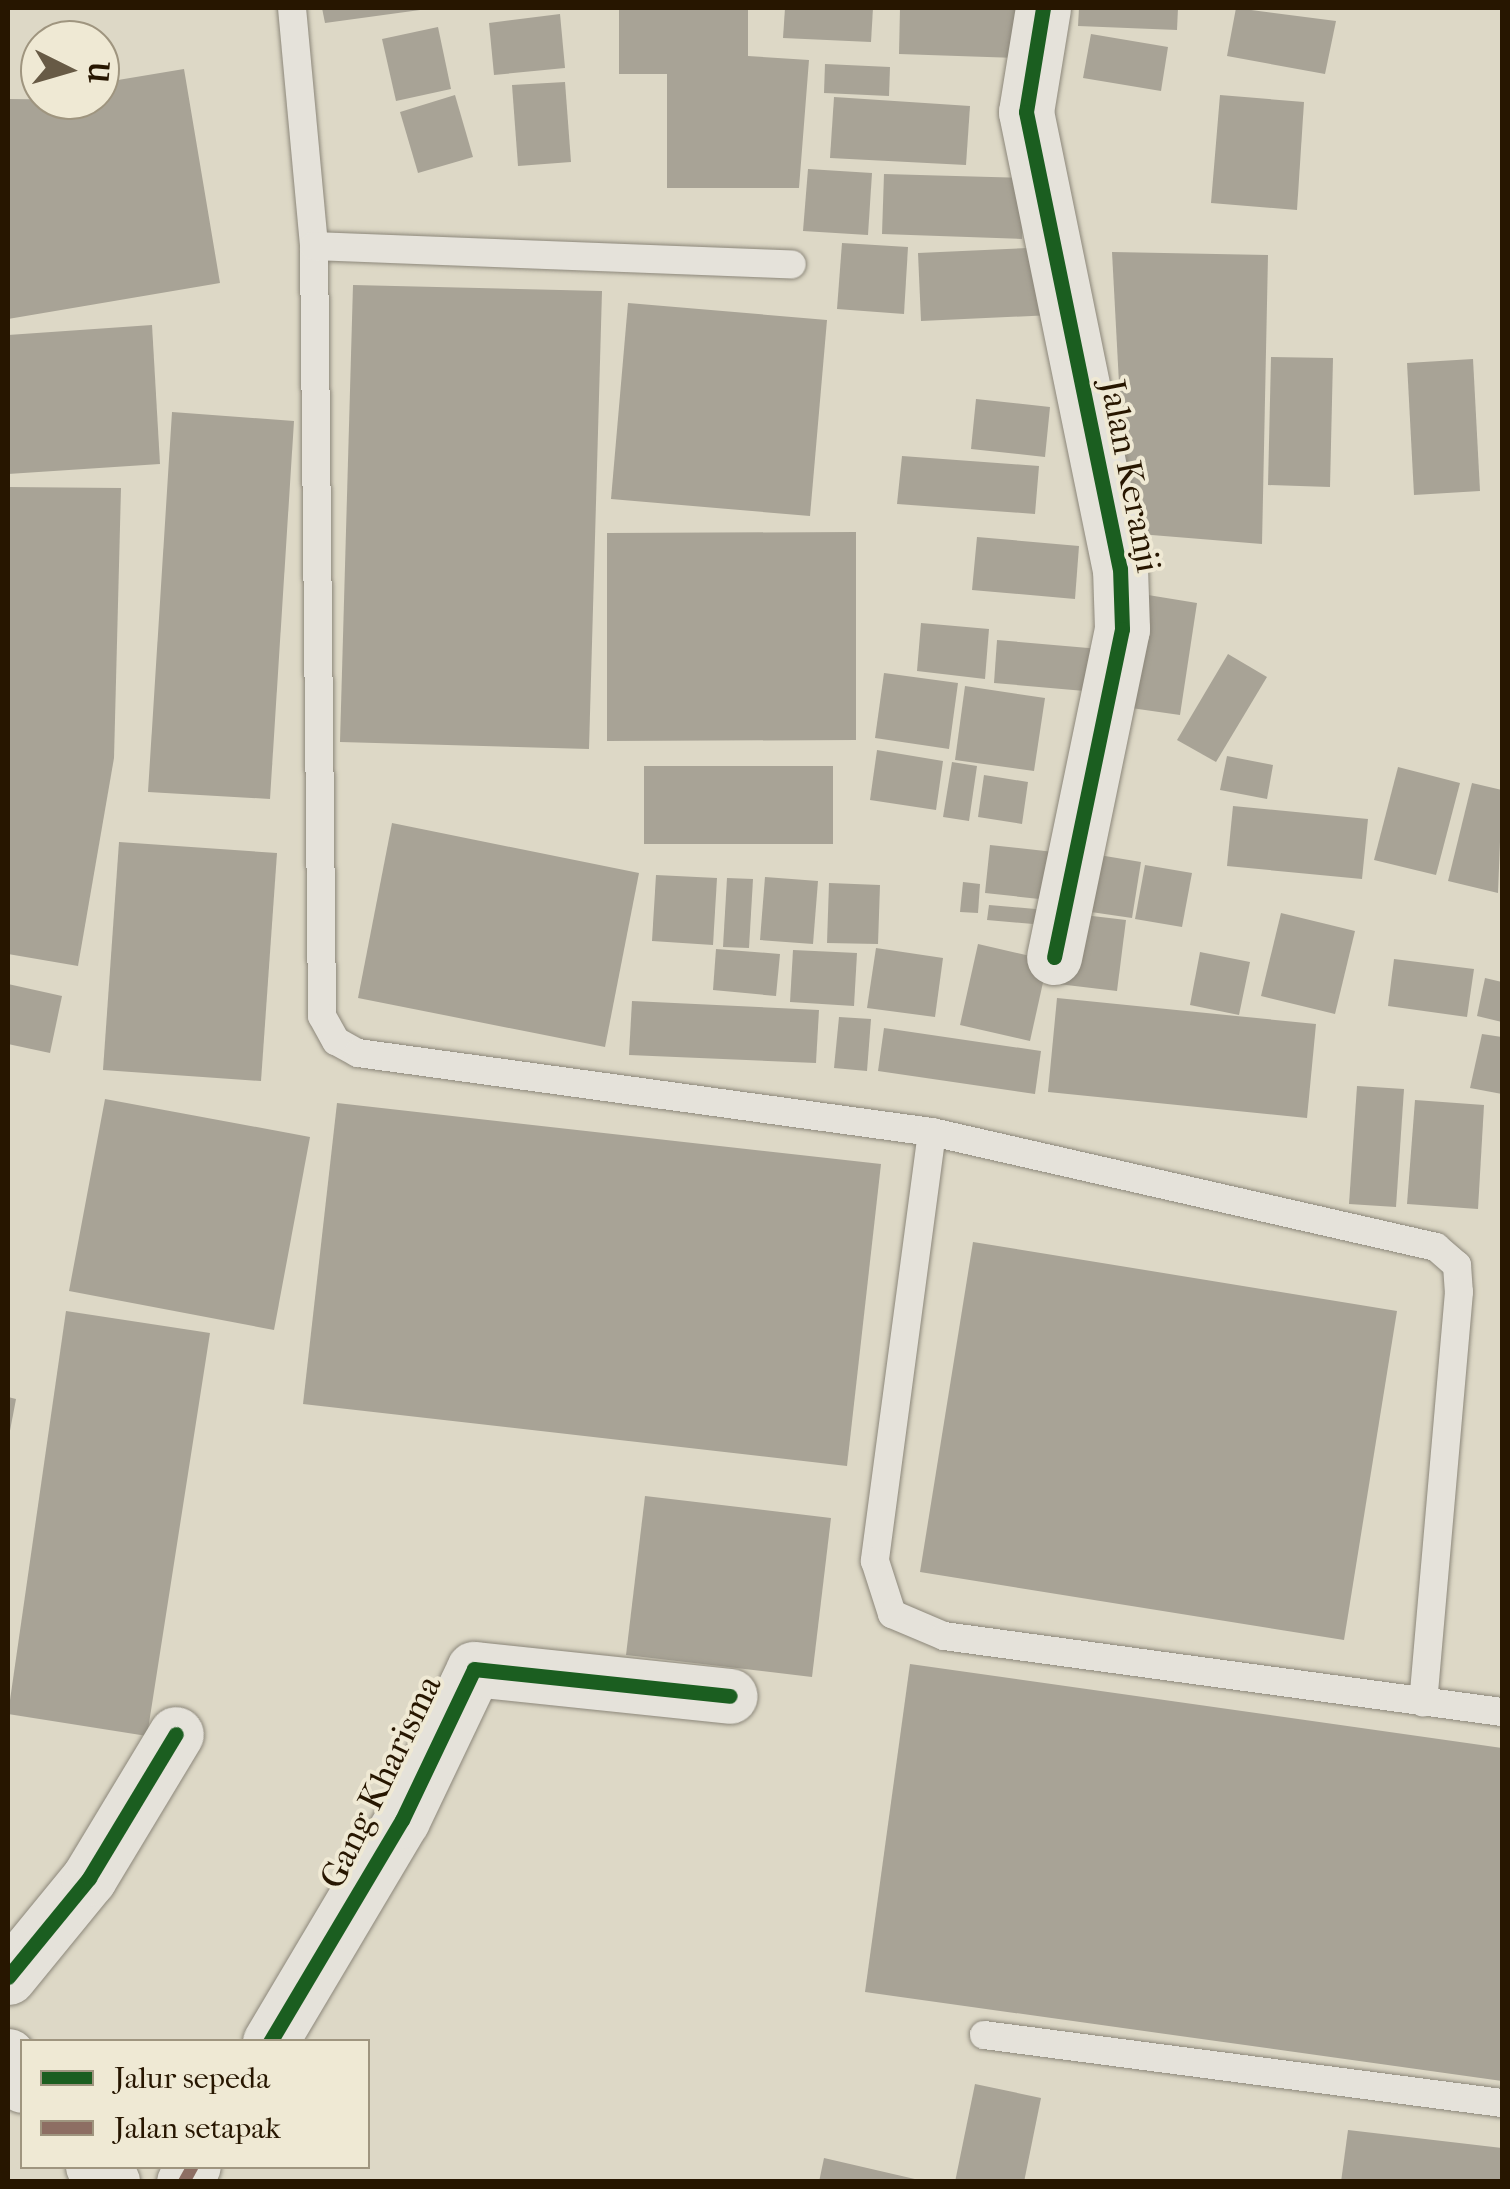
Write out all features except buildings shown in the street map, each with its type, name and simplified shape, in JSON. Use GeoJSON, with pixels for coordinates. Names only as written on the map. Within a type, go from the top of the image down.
{"type":"FeatureCollection","features":[{"type":"Feature","properties":{"kind":"street","name":"Jalan Keranji"},"geometry":{"type":"LineString","coordinates":[[1044,8],[1026,112],[1120,568],[1122,629],[1054,957]]}},
{"type":"Feature","properties":{"kind":"street","name":"Gang Kharisma"},"geometry":{"type":"LineString","coordinates":[[272,2039],[402,1820],[474,1669],[730,1696]]}},
{"type":"Feature","properties":{"kind":"street"},"geometry":{"type":"LineString","coordinates":[[8,1977],[89,1878],[176,1734]]}},
{"type":"Feature","properties":{"kind":"street"},"geometry":{"type":"LineString","coordinates":[[8,2056],[20,2080]]}},
{"type":"Feature","properties":{"kind":"lane"},"geometry":{"type":"LineString","coordinates":[[292,8],[314,246],[322,1016],[336,1041],[358,1053],[932,1132],[1436,1247],[1457,1265],[1423,1702]]}},
{"type":"Feature","properties":{"kind":"lane"},"geometry":{"type":"LineString","coordinates":[[314,246],[792,264]]}},
{"type":"Feature","properties":{"kind":"lane"},"geometry":{"type":"LineString","coordinates":[[932,1132],[875,1561],[892,1614],[944,1636],[1502,1712]]}},
{"type":"Feature","properties":{"kind":"lane"},"geometry":{"type":"LineString","coordinates":[[984,2035],[1502,2103]]}},
{"type":"Feature","properties":{"kind":"marked path"},"geometry":{"type":"LineString","coordinates":[[184,2182],[191,2169]]}},
{"type":"Feature","properties":{"kind":"cycle path"},"geometry":{"type":"LineString","coordinates":[[1043,8],[1026,112],[1120,568],[1122,629],[1054,957]]}},
{"type":"Feature","properties":{"kind":"cycle path"},"geometry":{"type":"LineString","coordinates":[[272,2039],[402,1820],[474,1669],[730,1696]]}},
{"type":"Feature","properties":{"kind":"cycle path"},"geometry":{"type":"LineString","coordinates":[[8,1977],[89,1878],[176,1734]]}}]}
